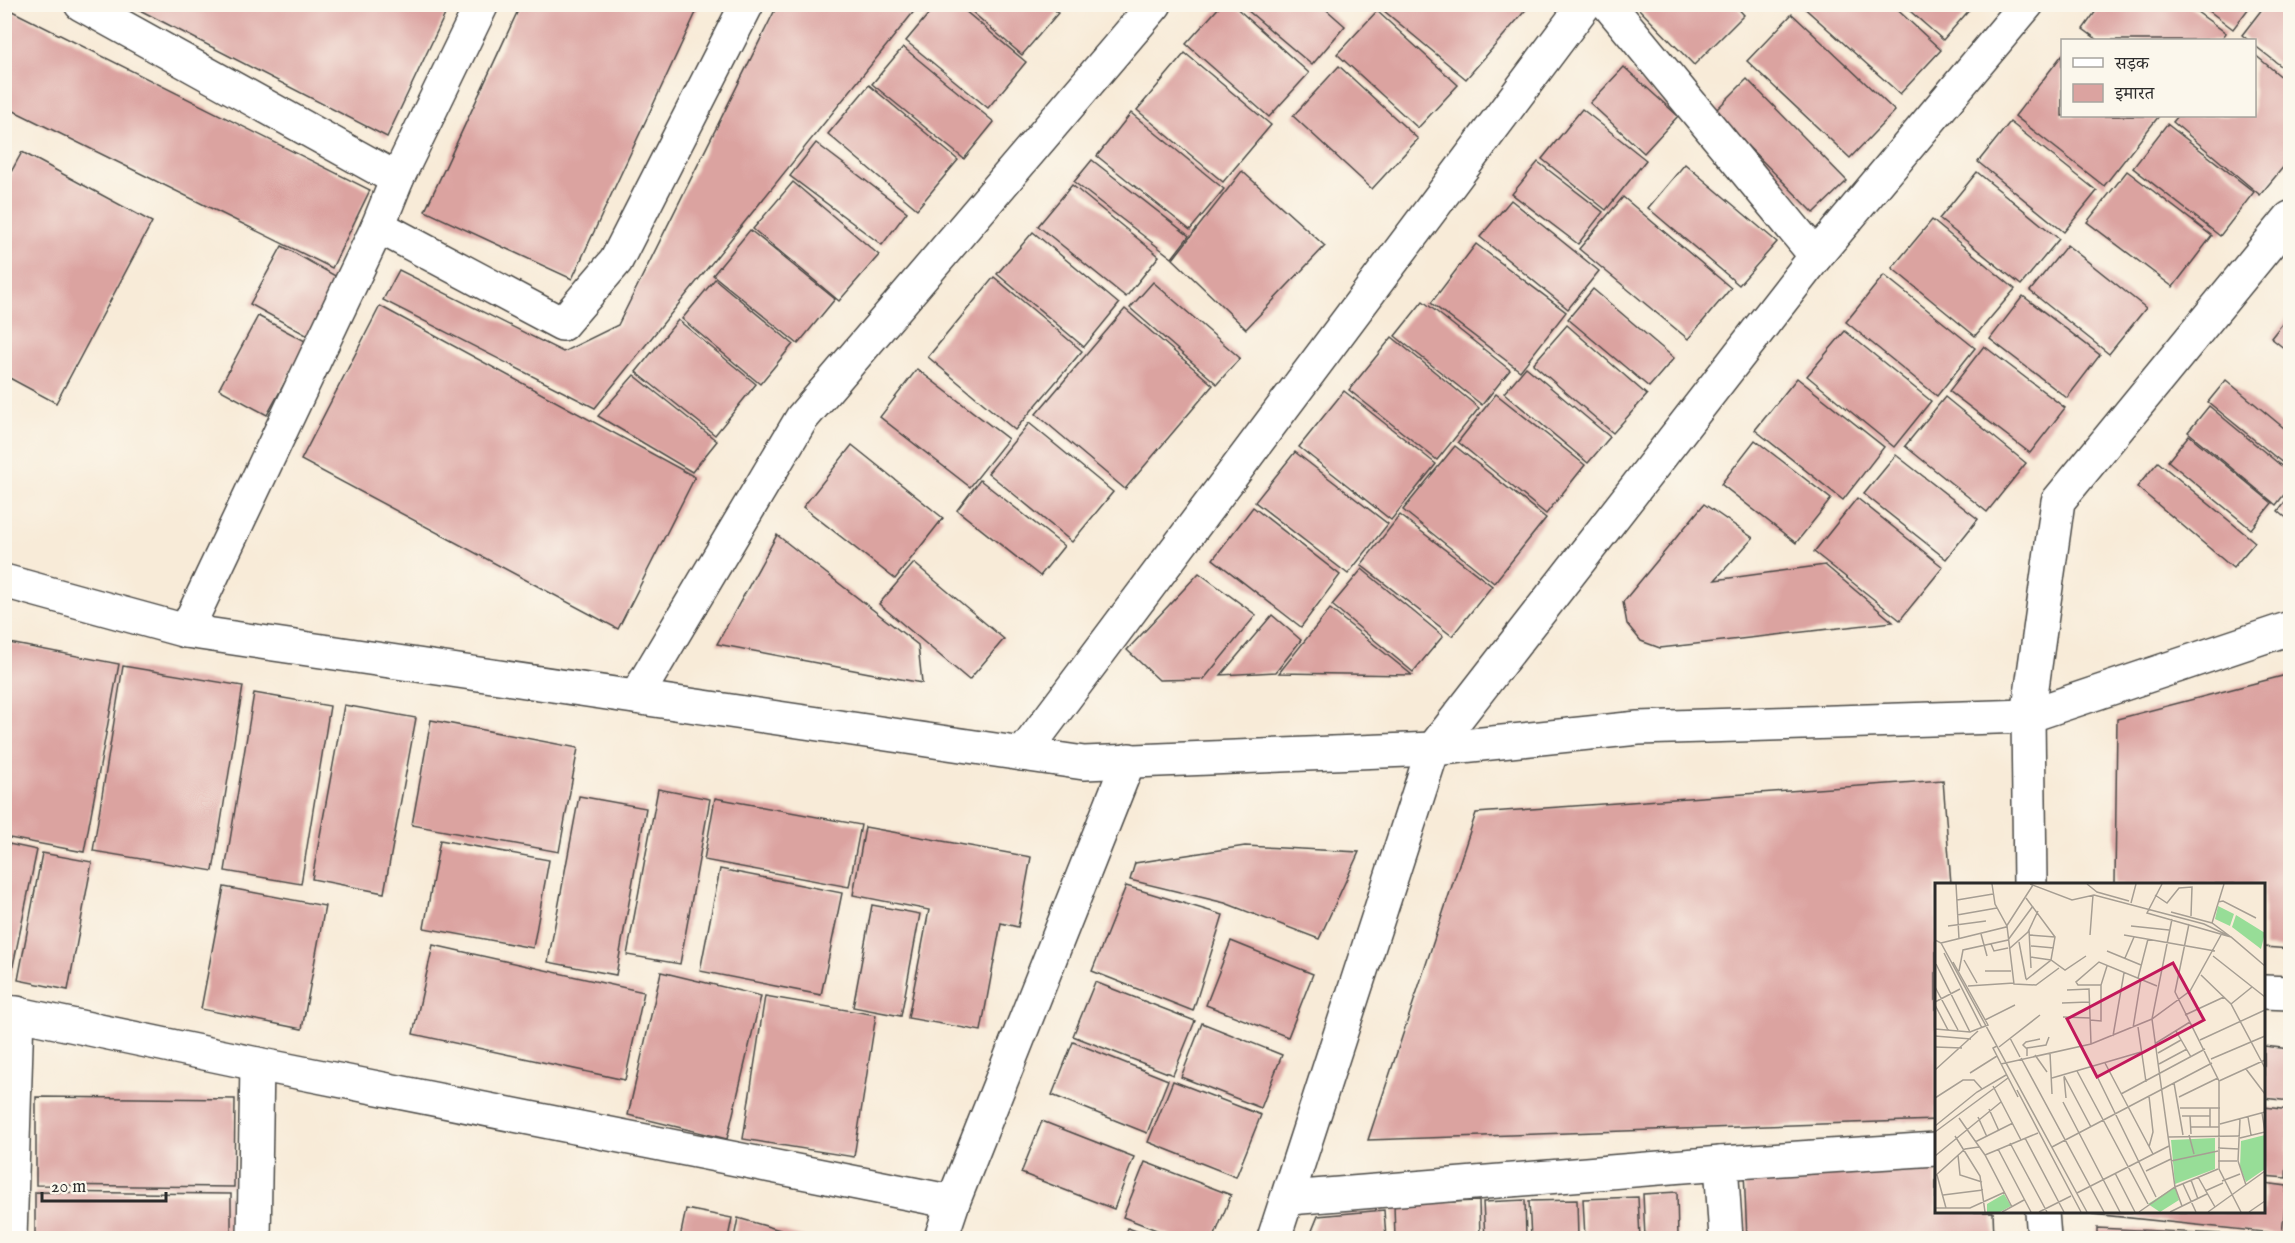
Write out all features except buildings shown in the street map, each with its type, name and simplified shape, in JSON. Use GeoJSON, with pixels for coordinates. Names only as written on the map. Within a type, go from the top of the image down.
{"type":"FeatureCollection","features":[{"type":"Feature","properties":{"kind":"street"},"geometry":{"type":"LineString","coordinates":[[81,4],[397,179]]}},
{"type":"Feature","properties":{"kind":"street"},"geometry":{"type":"LineString","coordinates":[[186,631],[378,226],[397,179],[482,4]]}},
{"type":"Feature","properties":{"kind":"street"},"geometry":{"type":"LineString","coordinates":[[378,226],[562,324],[616,261],[747,4]]}},
{"type":"Feature","properties":{"kind":"street"},"geometry":{"type":"LineString","coordinates":[[636,697],[802,418],[1155,4]]}},
{"type":"Feature","properties":{"kind":"street"},"geometry":{"type":"LineString","coordinates":[[1023,754],[1585,4]]}},
{"type":"Feature","properties":{"kind":"street"},"geometry":{"type":"LineString","coordinates":[[1608,4],[1816,256]]}},
{"type":"Feature","properties":{"kind":"street"},"geometry":{"type":"LineString","coordinates":[[1274,1239],[1432,749],[1816,256],[2026,4]]}},
{"type":"Feature","properties":{"kind":"street"},"geometry":{"type":"LineString","coordinates":[[2030,883],[2028,716],[2058,501],[2290,218]]}},
{"type":"Feature","properties":{"kind":"street"},"geometry":{"type":"LineString","coordinates":[[4,580],[186,631],[1084,763],[1432,749],[1638,728],[2028,716],[2290,628]]}},
{"type":"Feature","properties":{"kind":"street"},"geometry":{"type":"LineString","coordinates":[[941,1239],[953,1202],[1129,760]]}},
{"type":"Feature","properties":{"kind":"street"},"geometry":{"type":"LineString","coordinates":[[2265,992],[2290,993]]}},
{"type":"Feature","properties":{"kind":"street"},"geometry":{"type":"LineString","coordinates":[[10,1239],[11,1012],[258,1064],[953,1202]]}},
{"type":"Feature","properties":{"kind":"street"},"geometry":{"type":"LineString","coordinates":[[254,1239],[258,1064]]}},
{"type":"Feature","properties":{"kind":"street"},"geometry":{"type":"LineString","coordinates":[[1289,1198],[1721,1162],[1935,1149]]}},
{"type":"Feature","properties":{"kind":"street"},"geometry":{"type":"LineString","coordinates":[[1721,1162],[1726,1239]]}},
{"type":"Feature","properties":{"kind":"street"},"geometry":{"type":"LineString","coordinates":[[2042,1213],[2044,1239]]}}]}
